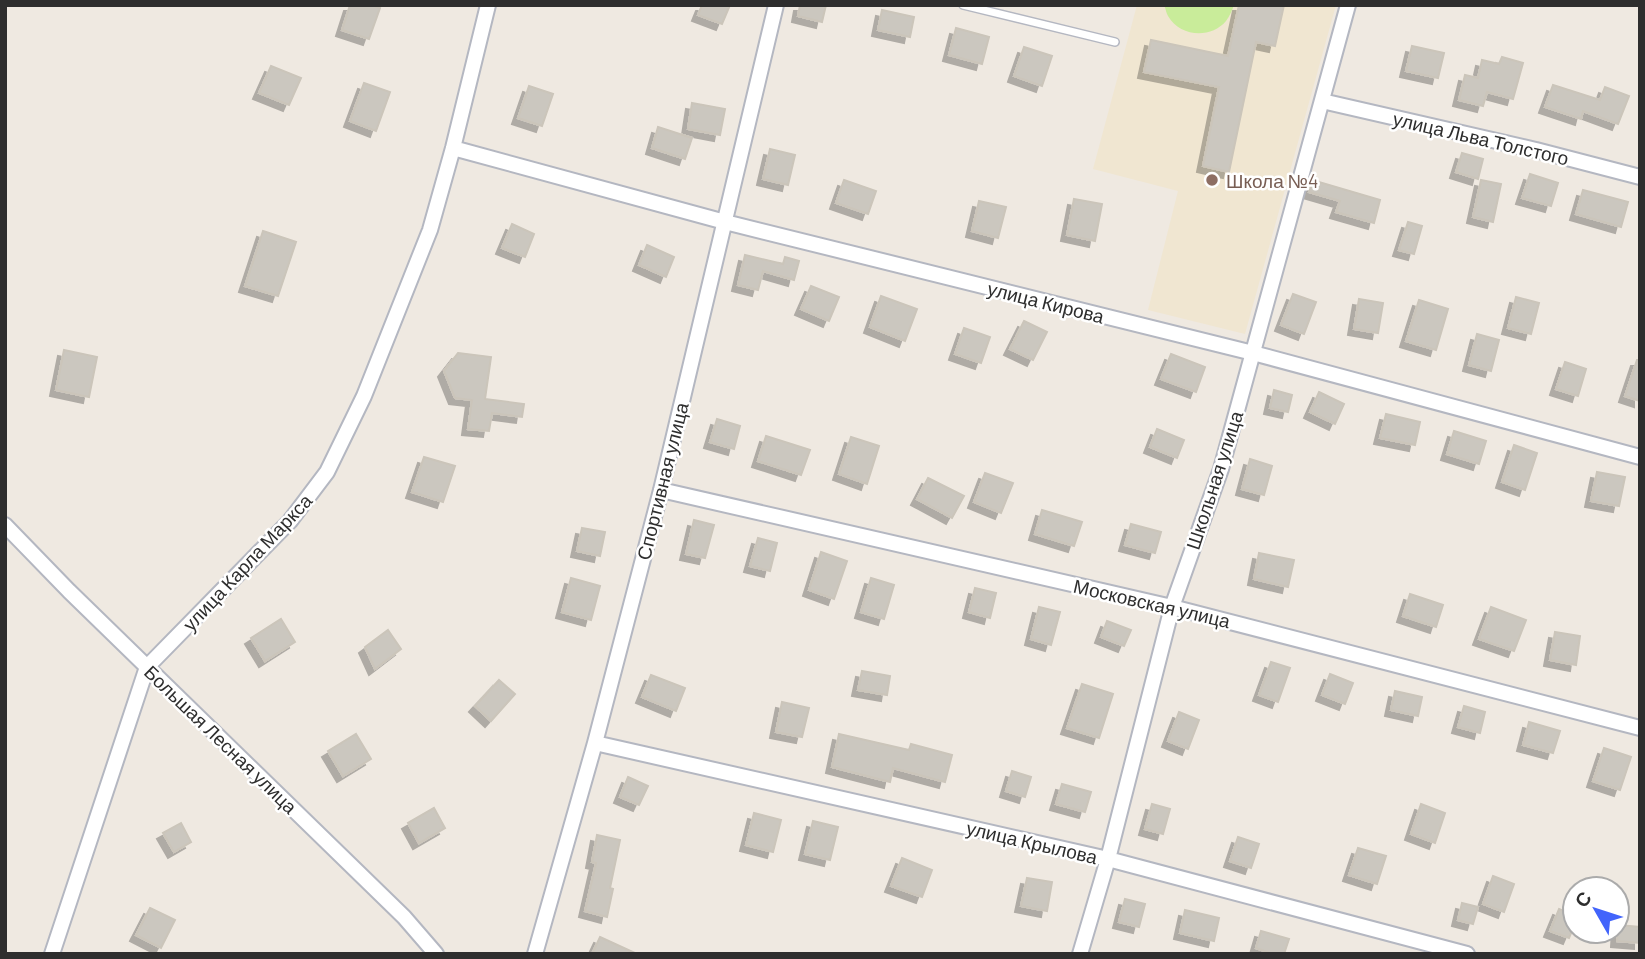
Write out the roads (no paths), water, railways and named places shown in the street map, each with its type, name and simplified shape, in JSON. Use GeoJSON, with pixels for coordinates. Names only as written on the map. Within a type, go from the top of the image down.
{"type":"FeatureCollection","features":[{"type":"Feature","properties":{"kind":"street","name":"улица Карла Маркса"},"geometry":{"type":"LineString","coordinates":[[52,954],[147,667],[290,521],[327,472],[364,396],[430,230],[488,5]]}},
{"type":"Feature","properties":{"kind":"street","name":"Спортивная улица"},"geometry":{"type":"LineString","coordinates":[[535,954],[595,743],[661,490],[776,5]]}},
{"type":"Feature","properties":{"kind":"street","name":"Школьная улица"},"geometry":{"type":"LineString","coordinates":[[1080,954],[1108,859],[1172,607],[1221,469],[1348,5]]}},
{"type":"Feature","properties":{"kind":"street","name":"улица Льва Толстого"},"geometry":{"type":"LineString","coordinates":[[1322,101],[1640,177]]}},
{"type":"Feature","properties":{"kind":"street","name":"улица Кирова"},"geometry":{"type":"LineString","coordinates":[[453,148],[725,222],[1252,353],[1640,457]]}},
{"type":"Feature","properties":{"kind":"street","name":"Московская улица"},"geometry":{"type":"LineString","coordinates":[[661,490],[1172,607],[1640,728]]}},
{"type":"Feature","properties":{"kind":"street","name":"Большая Лесная улица"},"geometry":{"type":"LineString","coordinates":[[5,525],[69,591],[404,917],[436,954]]}},
{"type":"Feature","properties":{"kind":"street","name":"улица Крылова"},"geometry":{"type":"LineString","coordinates":[[595,743],[1108,859],[1466,954]]}},
{"type":"Feature","properties":{"kind":"lane"},"geometry":{"type":"LineString","coordinates":[[963,5],[1115,42]]}},
{"type":"Feature","properties":{"kind":"place","name":"Школа №4"},"geometry":{"type":"Point","coordinates":[1212,180]}}]}
